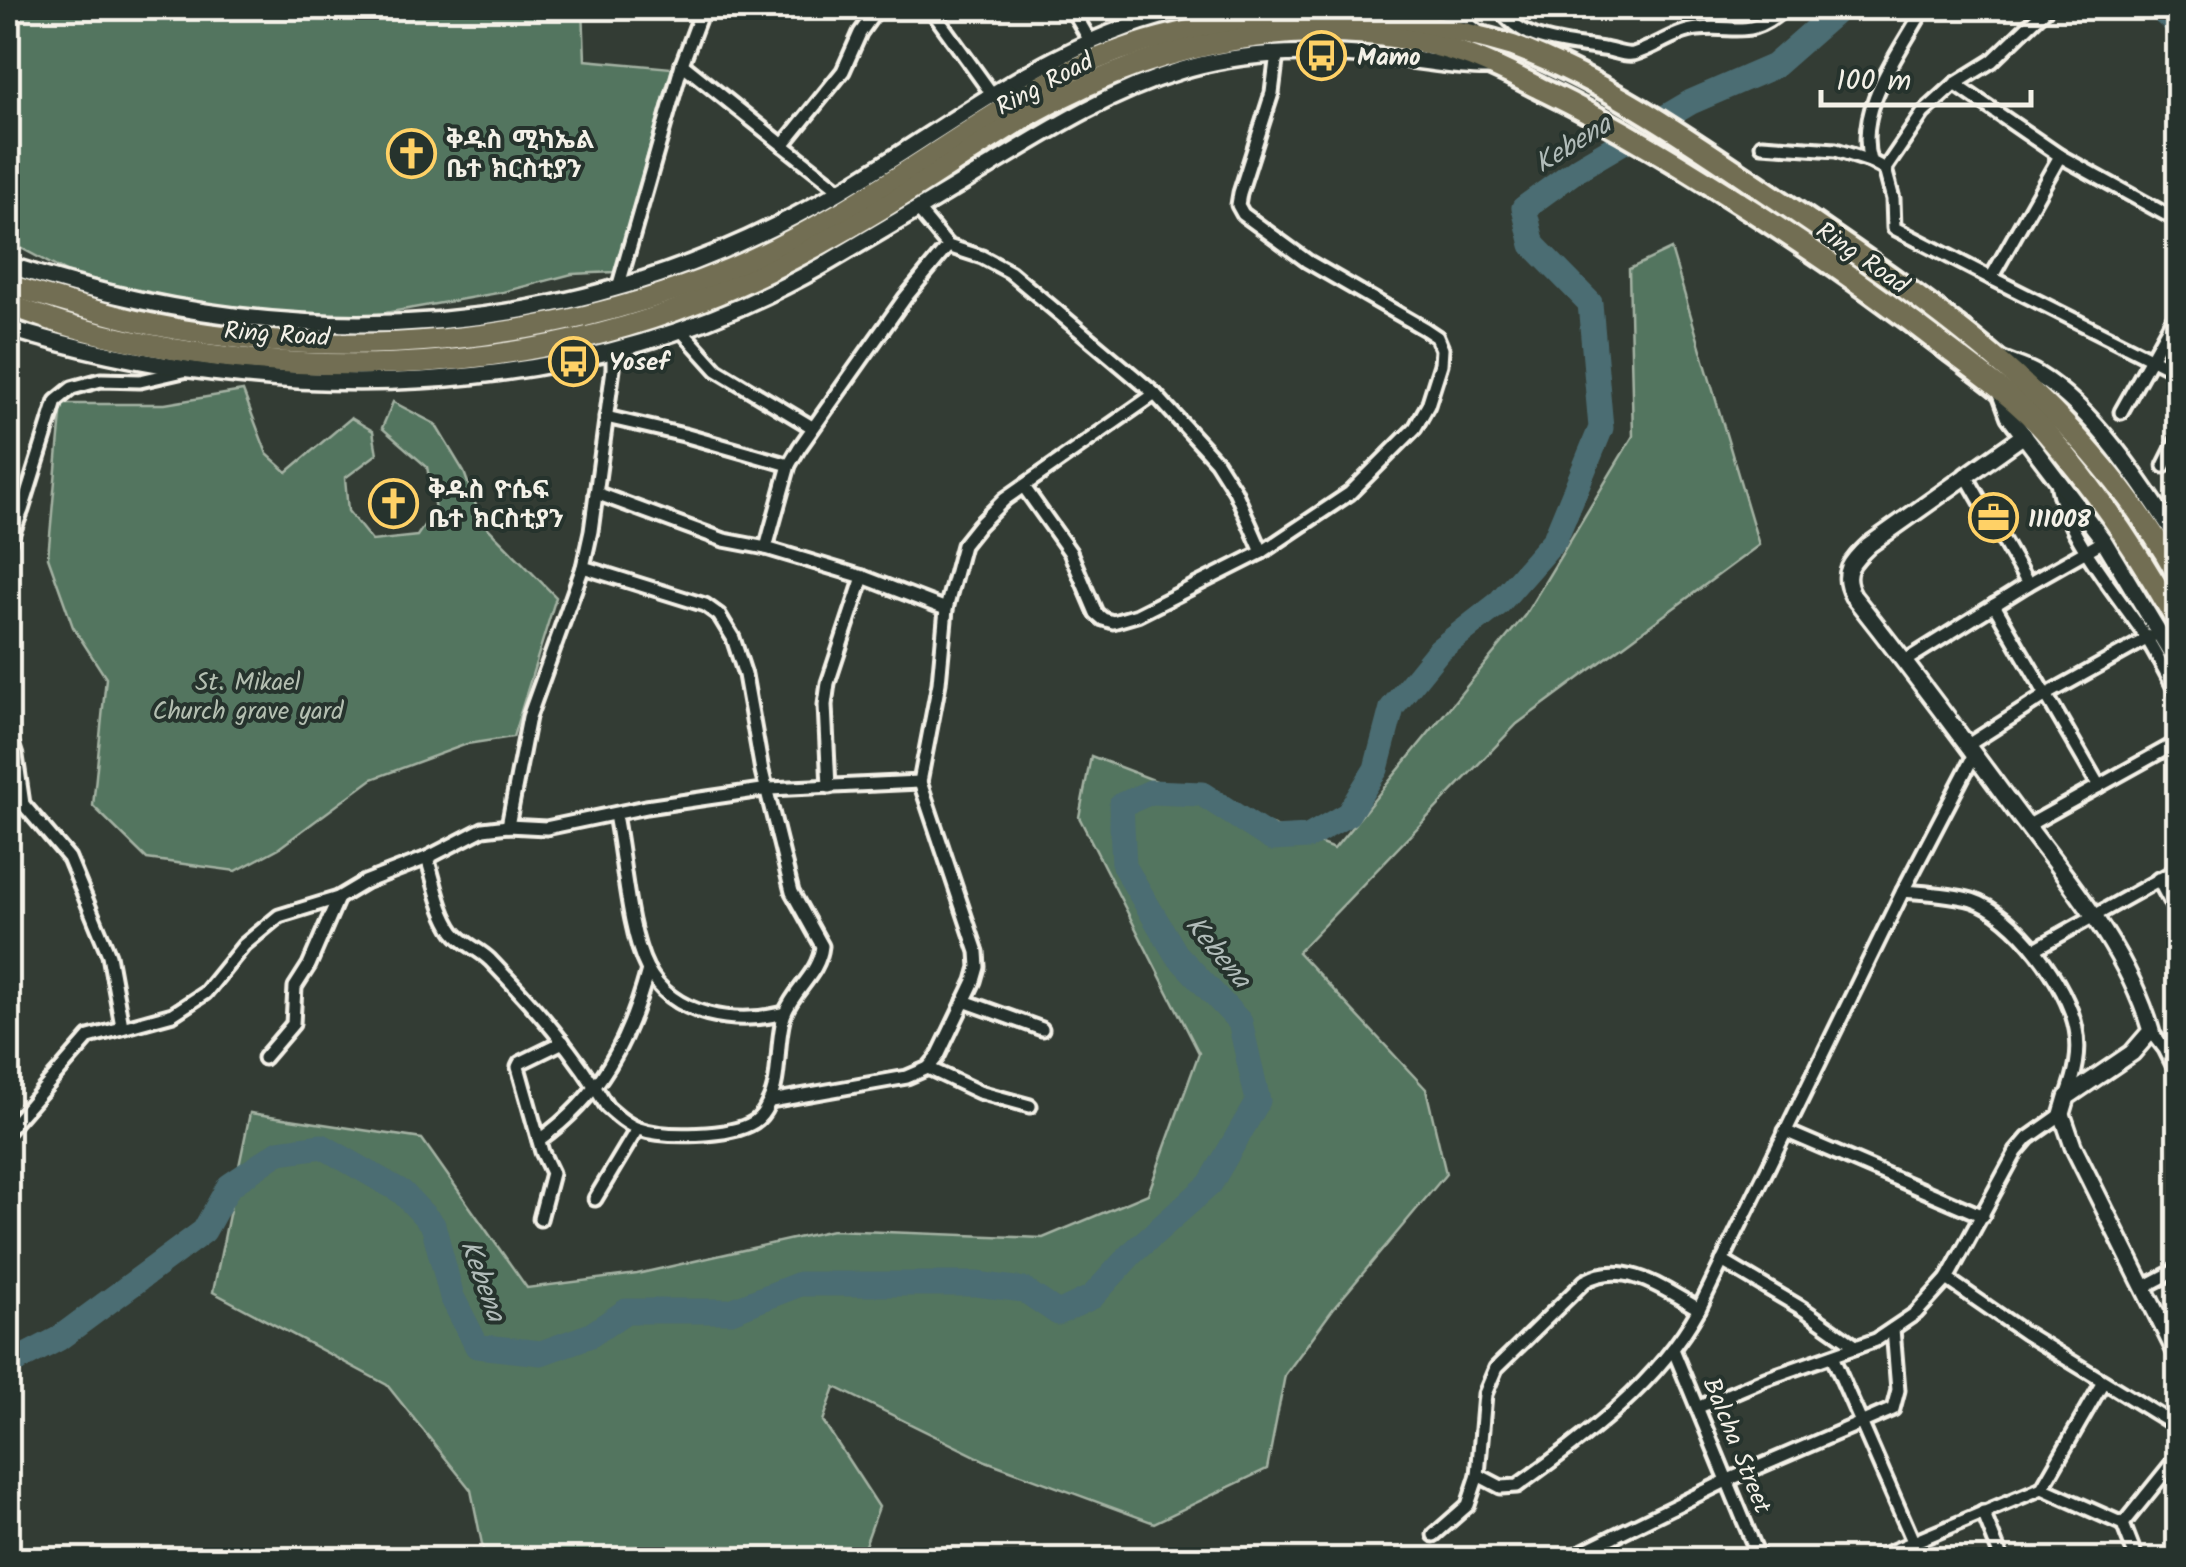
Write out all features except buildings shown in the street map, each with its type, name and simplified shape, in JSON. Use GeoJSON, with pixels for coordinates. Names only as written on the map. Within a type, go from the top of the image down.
{"type":"FeatureCollection","features":[{"type":"Feature","properties":{"kind":"highway","name":"Ring Road"},"geometry":{"type":"LineString","coordinates":[[8,285],[152,324],[230,336],[335,344],[484,336],[650,297],[779,246],[1042,86],[1124,47],[1221,21],[1330,12],[1394,17],[1479,34],[1554,63],[1653,117],[1872,264],[1998,359],[2055,412],[2107,470],[2178,575]]}},
{"type":"Feature","properties":{"kind":"highway","name":"Ring Road"},"geometry":{"type":"LineString","coordinates":[[8,305],[95,332],[185,350],[272,360],[382,364],[533,349],[635,324],[754,278],[846,230],[1034,112],[1140,63],[1182,49],[1278,34],[1360,35],[1418,43],[1462,53],[1495,66],[1642,141],[1858,283],[1999,389],[2046,432],[2148,570],[2162,631]]}},
{"type":"Feature","properties":{"kind":"street"},"geometry":{"type":"LineString","coordinates":[[618,288],[682,64],[703,8]]}},
{"type":"Feature","properties":{"kind":"street"},"geometry":{"type":"LineString","coordinates":[[784,145],[843,71],[860,33],[878,8]]}},
{"type":"Feature","properties":{"kind":"street"},"geometry":{"type":"LineString","coordinates":[[930,8],[992,94]]}},
{"type":"Feature","properties":{"kind":"street"},"geometry":{"type":"LineString","coordinates":[[1071,8],[1089,39]]}},
{"type":"Feature","properties":{"kind":"street"},"geometry":{"type":"LineString","coordinates":[[8,264],[46,277],[170,306],[294,322],[374,325],[472,319],[537,309],[618,288],[736,244],[840,190],[1038,65],[1089,39],[1194,8]]}},
{"type":"Feature","properties":{"kind":"street"},"geometry":{"type":"LineString","coordinates":[[1436,8],[1479,34]]}},
{"type":"Feature","properties":{"kind":"street"},"geometry":{"type":"LineString","coordinates":[[1500,8],[1509,24],[1555,43],[1629,55],[1696,29],[1751,28],[1785,8]]}},
{"type":"Feature","properties":{"kind":"street"},"geometry":{"type":"LineString","coordinates":[[1870,161],[1866,132],[1870,115],[1900,46],[1924,8]]}},
{"type":"Feature","properties":{"kind":"street"},"geometry":{"type":"LineString","coordinates":[[1885,170],[1923,113],[1955,84],[1992,61],[2047,8]]}},
{"type":"Feature","properties":{"kind":"street"},"geometry":{"type":"LineString","coordinates":[[8,328],[135,361],[280,379],[376,382],[514,370],[613,350],[767,294],[918,210],[1083,110],[1181,70],[1277,53],[1314,52],[1399,58],[1464,68],[1495,66]]}},
{"type":"Feature","properties":{"kind":"street"},"geometry":{"type":"LineString","coordinates":[[1024,487],[1070,552],[1096,612],[1113,622],[1137,615],[1262,552],[1350,492],[1415,428],[1428,405],[1442,349],[1437,337],[1307,261],[1243,214],[1238,204],[1272,93],[1277,53]]}},
{"type":"Feature","properties":{"kind":"street"},"geometry":{"type":"LineString","coordinates":[[682,64],[840,190]]}},
{"type":"Feature","properties":{"kind":"street"},"geometry":{"type":"LineString","coordinates":[[1955,84],[2060,156],[2178,221]]}},
{"type":"Feature","properties":{"kind":"street"},"geometry":{"type":"LineString","coordinates":[[1762,145],[1836,150],[1870,161],[1885,170],[1893,199],[1894,228],[2178,372]]}},
{"type":"Feature","properties":{"kind":"street"},"geometry":{"type":"LineString","coordinates":[[1992,278],[2060,156]]}},
{"type":"Feature","properties":{"kind":"street"},"geometry":{"type":"LineString","coordinates":[[918,210],[948,246],[982,256],[1010,272],[1155,394],[1216,461],[1235,491],[1262,552]]}},
{"type":"Feature","properties":{"kind":"street"},"geometry":{"type":"LineString","coordinates":[[766,548],[788,466],[812,427],[948,246]]}},
{"type":"Feature","properties":{"kind":"street"},"geometry":{"type":"LineString","coordinates":[[2121,412],[2178,310]]}},
{"type":"Feature","properties":{"kind":"street"},"geometry":{"type":"LineString","coordinates":[[680,328],[718,370],[812,427]]}},
{"type":"Feature","properties":{"kind":"street"},"geometry":{"type":"LineString","coordinates":[[508,826],[529,717],[583,567],[614,369],[613,350]]}},
{"type":"Feature","properties":{"kind":"street"},"geometry":{"type":"LineString","coordinates":[[1998,359],[2033,371],[2074,405],[2109,443],[2178,539]]}},
{"type":"Feature","properties":{"kind":"street"},"geometry":{"type":"LineString","coordinates":[[8,545],[56,402],[72,388],[101,380],[140,382],[188,370]]}},
{"type":"Feature","properties":{"kind":"street"},"geometry":{"type":"LineString","coordinates":[[1999,389],[2009,416],[2104,541],[2162,631],[2178,664]]}},
{"type":"Feature","properties":{"kind":"street"},"geometry":{"type":"LineString","coordinates":[[771,1101],[908,1077],[928,1068],[938,1056],[978,968],[977,952],[920,782],[939,683],[946,609],[963,546],[1006,498],[1155,394]]}},
{"type":"Feature","properties":{"kind":"street"},"geometry":{"type":"LineString","coordinates":[[606,417],[788,466]]}},
{"type":"Feature","properties":{"kind":"street"},"geometry":{"type":"LineString","coordinates":[[2024,436],[1964,474],[1869,545],[1848,567],[1846,577],[1853,596],[2028,826],[2117,952],[2150,1032],[2165,1048],[2178,1075]]}},
{"type":"Feature","properties":{"kind":"street"},"geometry":{"type":"LineString","coordinates":[[2164,466],[2178,438]]}},
{"type":"Feature","properties":{"kind":"street"},"geometry":{"type":"LineString","coordinates":[[1964,474],[2028,584]]}},
{"type":"Feature","properties":{"kind":"street"},"geometry":{"type":"LineString","coordinates":[[2056,478],[2061,503],[2087,550],[2162,631],[2178,696]]}},
{"type":"Feature","properties":{"kind":"street"},"geometry":{"type":"LineString","coordinates":[[596,494],[724,540],[766,548],[863,577],[946,609]]}},
{"type":"Feature","properties":{"kind":"street"},"geometry":{"type":"LineString","coordinates":[[1904,661],[2104,541]]}},
{"type":"Feature","properties":{"kind":"street"},"geometry":{"type":"LineString","coordinates":[[427,858],[453,931],[463,942],[483,952],[537,1010],[607,1107],[637,1129],[693,1134],[734,1129],[760,1118],[771,1101],[785,1013],[816,969],[822,946],[792,892],[762,771],[745,675],[733,638],[719,615],[704,605],[583,567]]}},
{"type":"Feature","properties":{"kind":"street"},"geometry":{"type":"LineString","coordinates":[[828,788],[828,683],[863,577]]}},
{"type":"Feature","properties":{"kind":"street"},"geometry":{"type":"LineString","coordinates":[[1994,605],[2099,786]]}},
{"type":"Feature","properties":{"kind":"street"},"geometry":{"type":"LineString","coordinates":[[1478,1475],[1501,1488],[1517,1486],[1623,1404],[1673,1349],[1699,1308],[1971,750],[2046,696],[2162,631]]}},
{"type":"Feature","properties":{"kind":"street"},"geometry":{"type":"LineString","coordinates":[[8,731],[23,804],[69,858],[109,955],[122,1026]]}},
{"type":"Feature","properties":{"kind":"street"},"geometry":{"type":"LineString","coordinates":[[2028,826],[2178,742]]}},
{"type":"Feature","properties":{"kind":"street"},"geometry":{"type":"LineString","coordinates":[[8,1130],[89,1036],[174,1014],[205,993],[263,926],[279,916],[338,898],[483,829],[546,828],[646,807],[769,789],[920,782]]}},
{"type":"Feature","properties":{"kind":"street"},"geometry":{"type":"LineString","coordinates":[[615,816],[634,931],[648,970],[664,990],[694,1010],[716,1017],[755,1018],[785,1013]]}},
{"type":"Feature","properties":{"kind":"street"},"geometry":{"type":"LineString","coordinates":[[2035,949],[2178,868]]}},
{"type":"Feature","properties":{"kind":"street"},"geometry":{"type":"LineString","coordinates":[[2158,879],[2178,916]]}},
{"type":"Feature","properties":{"kind":"street"},"geometry":{"type":"LineString","coordinates":[[1902,891],[1972,900],[2018,928],[2035,949],[2076,1026],[2076,1073],[2062,1114],[2073,1146],[2178,1357]]}},
{"type":"Feature","properties":{"kind":"street"},"geometry":{"type":"LineString","coordinates":[[264,1058],[293,1024],[295,987],[309,965],[338,898]]}},
{"type":"Feature","properties":{"kind":"street"},"geometry":{"type":"LineString","coordinates":[[540,1140],[560,1126],[596,1088],[636,1016],[648,970]]}},
{"type":"Feature","properties":{"kind":"street"},"geometry":{"type":"LineString","coordinates":[[964,1001],[1042,1030]]}},
{"type":"Feature","properties":{"kind":"street"},"geometry":{"type":"LineString","coordinates":[[2067,1097],[2132,1053],[2150,1032]]}},
{"type":"Feature","properties":{"kind":"street"},"geometry":{"type":"LineString","coordinates":[[2165,1048],[2178,1041]]}},
{"type":"Feature","properties":{"kind":"street"},"geometry":{"type":"LineString","coordinates":[[540,1218],[552,1173],[518,1067],[563,1042]]}},
{"type":"Feature","properties":{"kind":"street"},"geometry":{"type":"LineString","coordinates":[[928,1068],[979,1092],[1030,1106]]}},
{"type":"Feature","properties":{"kind":"street"},"geometry":{"type":"LineString","coordinates":[[1699,1407],[1857,1348],[1916,1314],[1947,1279],[2016,1152],[2028,1138],[2062,1114]]}},
{"type":"Feature","properties":{"kind":"street"},"geometry":{"type":"LineString","coordinates":[[595,1200],[637,1129]]}},
{"type":"Feature","properties":{"kind":"street"},"geometry":{"type":"LineString","coordinates":[[1785,1131],[1982,1216]]}},
{"type":"Feature","properties":{"kind":"street"},"geometry":{"type":"LineString","coordinates":[[1722,1261],[1803,1308],[1857,1348]]}},
{"type":"Feature","properties":{"kind":"street"},"geometry":{"type":"LineString","coordinates":[[2144,1287],[2178,1270]]}},
{"type":"Feature","properties":{"kind":"street"},"geometry":{"type":"LineString","coordinates":[[1434,1535],[1468,1505],[1478,1475],[1485,1394],[1496,1368],[1585,1281],[1601,1272],[1614,1272],[1653,1283],[1699,1308]]}},
{"type":"Feature","properties":{"kind":"street"},"geometry":{"type":"LineString","coordinates":[[1947,1279],[2178,1427]]}},
{"type":"Feature","properties":{"kind":"street"},"geometry":{"type":"LineString","coordinates":[[1565,1560],[1728,1480],[1886,1414],[1898,1402],[1892,1329]]}},
{"type":"Feature","properties":{"kind":"street","name":"Balcha Street"},"geometry":{"type":"LineString","coordinates":[[1673,1349],[1760,1560]]}},
{"type":"Feature","properties":{"kind":"street"},"geometry":{"type":"LineString","coordinates":[[1832,1356],[1914,1541]]}},
{"type":"Feature","properties":{"kind":"street"},"geometry":{"type":"LineString","coordinates":[[1870,1560],[2042,1488],[2103,1382]]}},
{"type":"Feature","properties":{"kind":"street"},"geometry":{"type":"LineString","coordinates":[[2123,1524],[2178,1456]]}},
{"type":"Feature","properties":{"kind":"street"},"geometry":{"type":"LineString","coordinates":[[2042,1488],[2123,1524],[2137,1560]]}},
{"type":"Feature","properties":{"kind":"street"},"geometry":{"type":"LineString","coordinates":[[1982,1512],[2002,1560]]}},
{"type":"Feature","properties":{"kind":"green space"},"geometry":{"type":"Polygon","coordinates":[[[8,8],[583,8],[585,60],[672,68],[615,272],[572,274],[503,292],[357,318],[213,311],[66,272],[8,241],[8,8]]]}},
{"type":"Feature","properties":{"kind":"green space"},"geometry":{"type":"Polygon","coordinates":[[[1671,249],[1759,545],[1517,724],[1298,952],[1426,1089],[1446,1174],[1333,1309],[1285,1375],[1267,1469],[1154,1523],[986,1461],[835,1387],[823,1421],[879,1507],[860,1559],[485,1559],[471,1490],[387,1385],[213,1292],[250,1113],[422,1139],[527,1288],[637,1274],[832,1230],[1043,1238],[1148,1194],[1199,1053],[1079,817],[1091,756],[1334,849],[1525,615],[1633,436],[1629,269],[1671,249]]]}},
{"type":"Feature","properties":{"kind":"green space","name":"St. Mikael Church grave yard"},"geometry":{"type":"Polygon","coordinates":[[[243,391],[267,454],[287,472],[351,418],[373,431],[377,454],[345,478],[348,511],[372,541],[417,536],[435,509],[427,467],[382,428],[393,402],[435,424],[464,472],[482,522],[556,597],[513,737],[467,744],[372,779],[279,848],[236,871],[147,859],[93,806],[106,678],[73,627],[48,557],[62,404],[165,404],[243,391]]]}},
{"type":"Feature","properties":{"kind":"waterway","name":"Kebena"},"geometry":{"type":"LineString","coordinates":[[8,1365],[58,1339],[204,1231],[229,1186],[279,1152],[322,1146],[402,1192],[433,1225],[452,1297],[477,1346],[541,1353],[591,1335],[626,1311],[731,1311],[800,1284],[976,1284],[1024,1290],[1058,1313],[1092,1297],[1131,1254],[1210,1184],[1258,1101],[1240,1022],[1176,954],[1124,866],[1121,805],[1151,792],[1202,794],[1272,839],[1308,837],[1348,814],[1376,769],[1392,708],[1439,650],[1498,604],[1555,539],[1601,428],[1590,303],[1533,245],[1524,208],[1579,168],[1691,102],[1774,66],[1840,8]]}},
{"type":"Feature","properties":{"kind":"waterway","name":"Kebena"},"geometry":{"type":"LineString","coordinates":[[2158,8],[2178,25]]}},
{"type":"Feature","properties":{"kind":"place","name":"Mamo"},"geometry":{"type":"Point","coordinates":[1322,56]}},
{"type":"Feature","properties":{"kind":"place","name":"ቅዱስ ሚካኤል ቤተ ክርስቲያን"},"geometry":{"type":"Point","coordinates":[411,153]}},
{"type":"Feature","properties":{"kind":"place","name":"Yosef"},"geometry":{"type":"Point","coordinates":[574,361]}},
{"type":"Feature","properties":{"kind":"place","name":"ቅዱስ ዮሴፍ ቤተ ክርስቲያን"},"geometry":{"type":"Point","coordinates":[393,503]}},
{"type":"Feature","properties":{"kind":"place","name":"111008"},"geometry":{"type":"Point","coordinates":[1993,518]}}]}
